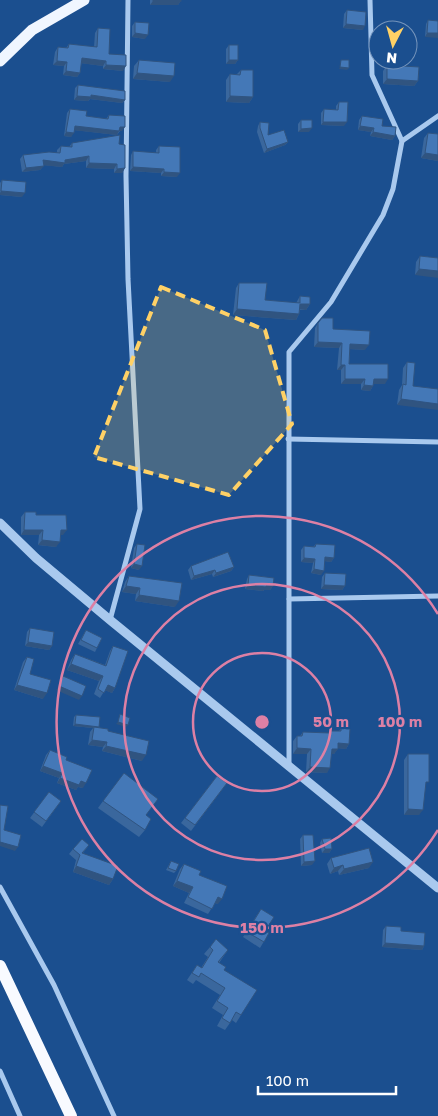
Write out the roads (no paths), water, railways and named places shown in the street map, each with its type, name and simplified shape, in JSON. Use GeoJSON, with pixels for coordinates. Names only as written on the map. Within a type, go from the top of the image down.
{"type":"FeatureCollection","features":[{"type":"Feature","properties":{"kind":"highway"},"geometry":{"type":"LineString","coordinates":[[0,960],[5,983]]}},
{"type":"Feature","properties":{"kind":"highway"},"geometry":{"type":"LineString","coordinates":[[0,966],[5,983],[35,1038],[71,1116]]}},
{"type":"Feature","properties":{"kind":"main road"},"geometry":{"type":"LineString","coordinates":[[0,61],[32,30],[84,0]]}},
{"type":"Feature","properties":{"kind":"street"},"geometry":{"type":"LineString","coordinates":[[110,620],[140,510],[128,269],[126,176],[128,0]]}},
{"type":"Feature","properties":{"kind":"street"},"geometry":{"type":"LineString","coordinates":[[289,766],[289,352],[331,302],[383,215],[393,189],[402,141],[372,75],[370,0]]}},
{"type":"Feature","properties":{"kind":"street"},"geometry":{"type":"LineString","coordinates":[[402,141],[438,116]]}},
{"type":"Feature","properties":{"kind":"street"},"geometry":{"type":"LineString","coordinates":[[288,440],[438,442]]}},
{"type":"Feature","properties":{"kind":"street"},"geometry":{"type":"LineString","coordinates":[[0,523],[36,558],[110,620],[438,888]]}},
{"type":"Feature","properties":{"kind":"street"},"geometry":{"type":"LineString","coordinates":[[289,599],[438,596]]}},
{"type":"Feature","properties":{"kind":"street"},"geometry":{"type":"LineString","coordinates":[[0,887],[54,984],[114,1116]]}},
{"type":"Feature","properties":{"kind":"street"},"geometry":{"type":"LineString","coordinates":[[0,1070],[20,1116]]}}]}
